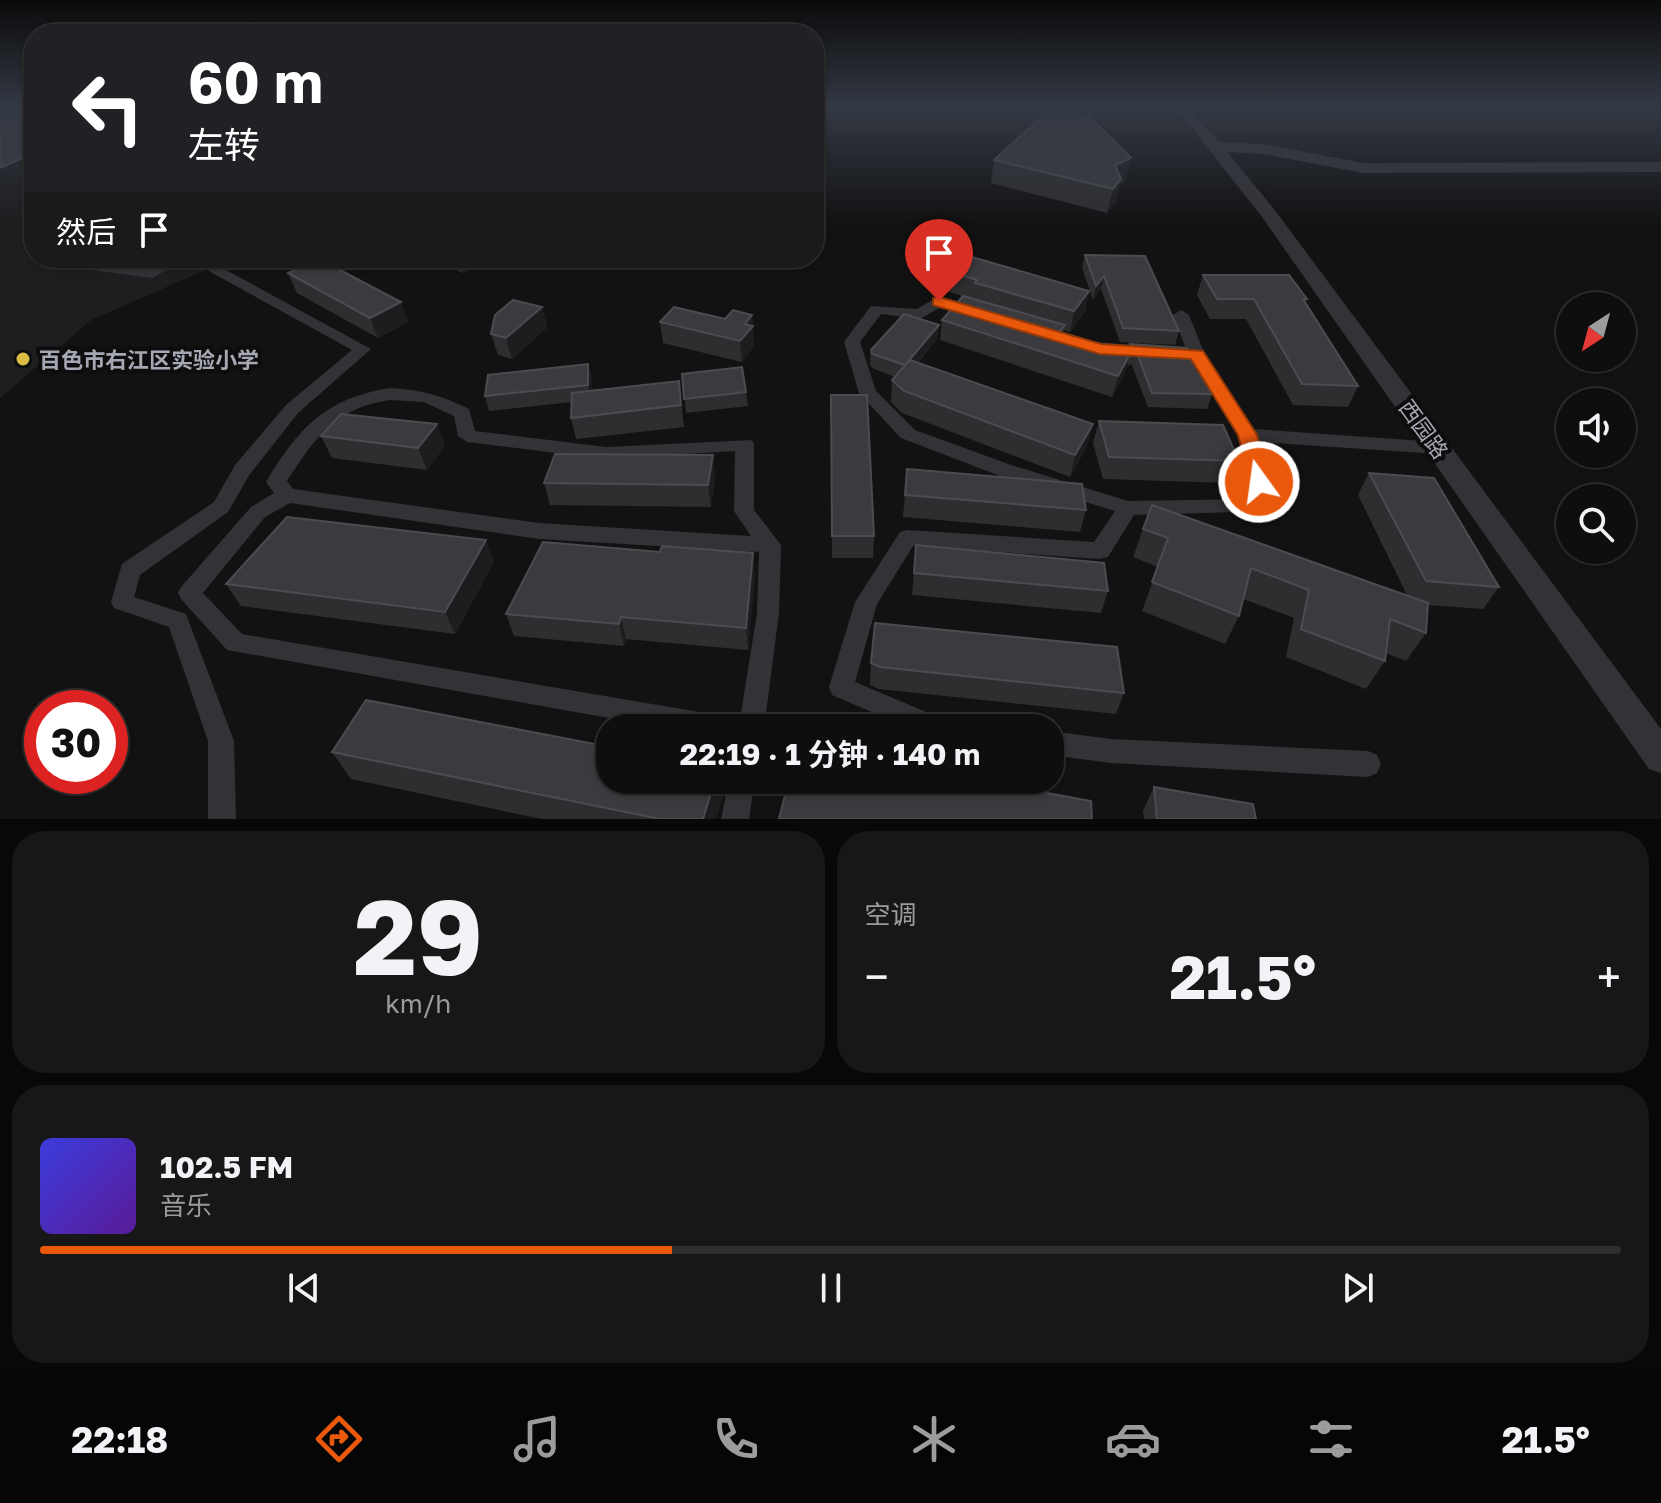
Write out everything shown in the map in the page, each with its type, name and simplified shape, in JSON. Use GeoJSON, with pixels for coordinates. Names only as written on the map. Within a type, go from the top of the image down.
{"type":"FeatureCollection","features":[{"type":"Feature","properties":{"kind":"street"},"geometry":{"type":"LineString","coordinates":[[1215,147],[1263,149],[1363,168],[1661,167]]}},
{"type":"Feature","properties":{"kind":"street","name":"西园路"},"geometry":{"type":"LineString","coordinates":[[1215,147],[1268,213],[1661,757]]}},
{"type":"Feature","properties":{"kind":"street"},"geometry":{"type":"LineString","coordinates":[[107,268],[152,274],[163,268]]}},
{"type":"Feature","properties":{"kind":"street"},"geometry":{"type":"LineString","coordinates":[[218,268],[214,270],[363,349],[292,409],[242,470],[221,507],[130,570],[122,602],[178,621],[221,741],[222,819]]}},
{"type":"Feature","properties":{"kind":"street"},"geometry":{"type":"LineString","coordinates":[[998,319],[939,301],[920,314],[877,309],[852,342],[868,393],[908,434],[1007,471],[1128,508],[1265,506],[1248,435],[1197,355],[1181,315]]}},
{"type":"Feature","properties":{"kind":"street"},"geometry":{"type":"LineString","coordinates":[[1071,340],[1100,349],[1197,355]]}},
{"type":"Feature","properties":{"kind":"street"},"geometry":{"type":"LineString","coordinates":[[286,495],[276,482],[319,424],[360,399],[402,392],[441,399],[463,413],[467,436],[511,443],[606,453],[745,444],[744,511],[770,545],[768,613],[753,714]]}},
{"type":"Feature","properties":{"kind":"street"},"geometry":{"type":"LineString","coordinates":[[1248,435],[1438,448]]}},
{"type":"Feature","properties":{"kind":"street"},"geometry":{"type":"LineString","coordinates":[[650,714],[235,643],[189,593],[258,512],[286,495],[539,531],[770,545]]}},
{"type":"Feature","properties":{"kind":"street"},"geometry":{"type":"LineString","coordinates":[[904,714],[841,687],[866,602],[907,538],[1100,551],[1128,508]]}},
{"type":"Feature","properties":{"kind":"street"},"geometry":{"type":"LineString","coordinates":[[1064,745],[1111,751],[1368,764]]}},
{"type":"Feature","properties":{"kind":"street"},"geometry":{"type":"LineString","coordinates":[[735,819],[739,794]]}},
{"type":"Feature","properties":{"kind":"shaded area","name":"百色市右江区实验小学"},"geometry":{"type":"Polygon","coordinates":[[[0,146],[24,146],[24,268],[210,268],[91,320],[0,398],[0,146]]]}},
{"type":"Feature","properties":{"kind":"building"},"geometry":{"type":"Polygon","coordinates":[[[0,146],[24,146],[24,157],[0,168],[0,146]]]}},
{"type":"Feature","properties":{"kind":"building"},"geometry":{"type":"Polygon","coordinates":[[[1009,146],[1119,146],[1131,158],[1115,165],[1121,179],[1113,189],[994,160],[1009,146]]]}},
{"type":"Feature","properties":{"kind":"building"},"geometry":{"type":"Polygon","coordinates":[[[948,250],[1089,291],[1074,311],[975,283],[977,280],[932,266],[948,250]]]}},
{"type":"Feature","properties":{"kind":"building"},"geometry":{"type":"Polygon","coordinates":[[[1085,255],[1145,256],[1179,331],[1123,328],[1104,276],[1096,286],[1085,255]]]}},
{"type":"Feature","properties":{"kind":"building"},"geometry":{"type":"Polygon","coordinates":[[[299,268],[336,268],[401,302],[370,318],[288,273],[299,268]]]}},
{"type":"Feature","properties":{"kind":"building"},"geometry":{"type":"Polygon","coordinates":[[[1203,275],[1289,275],[1307,299],[1303,299],[1358,386],[1302,384],[1254,299],[1217,299],[1203,275]]]}},
{"type":"Feature","properties":{"kind":"building"},"geometry":{"type":"Polygon","coordinates":[[[963,296],[1065,325],[1059,332],[1130,354],[1118,376],[942,320],[963,296]]]}},
{"type":"Feature","properties":{"kind":"building"},"geometry":{"type":"Polygon","coordinates":[[[513,300],[542,307],[506,338],[491,334],[495,315],[513,300]]]}},
{"type":"Feature","properties":{"kind":"building"},"geometry":{"type":"Polygon","coordinates":[[[674,307],[725,319],[733,310],[752,315],[745,324],[753,326],[740,341],[660,322],[674,307]]]}},
{"type":"Feature","properties":{"kind":"building"},"geometry":{"type":"Polygon","coordinates":[[[904,314],[939,325],[905,365],[872,354],[871,350],[904,314]]]}},
{"type":"Feature","properties":{"kind":"building"},"geometry":{"type":"Polygon","coordinates":[[[1130,344],[1187,348],[1212,394],[1152,393],[1135,348],[1133,353],[1130,344]]]}},
{"type":"Feature","properties":{"kind":"building"},"geometry":{"type":"Polygon","coordinates":[[[910,360],[1093,424],[1075,455],[904,391],[892,380],[910,360]]]}},
{"type":"Feature","properties":{"kind":"building"},"geometry":{"type":"Polygon","coordinates":[[[588,364],[588,385],[485,396],[488,375],[588,364]]]}},
{"type":"Feature","properties":{"kind":"building"},"geometry":{"type":"Polygon","coordinates":[[[742,367],[746,392],[684,399],[682,374],[742,367]]]}},
{"type":"Feature","properties":{"kind":"building"},"geometry":{"type":"Polygon","coordinates":[[[679,381],[681,405],[571,418],[572,393],[679,381]]]}},
{"type":"Feature","properties":{"kind":"building"},"geometry":{"type":"Polygon","coordinates":[[[831,395],[867,395],[874,536],[832,536],[831,395]]]}},
{"type":"Feature","properties":{"kind":"building"},"geometry":{"type":"Polygon","coordinates":[[[341,414],[437,424],[418,448],[321,436],[341,414]]]}},
{"type":"Feature","properties":{"kind":"building"},"geometry":{"type":"Polygon","coordinates":[[[1099,421],[1223,425],[1239,461],[1109,457],[1099,421]]]}},
{"type":"Feature","properties":{"kind":"building"},"geometry":{"type":"Polygon","coordinates":[[[555,454],[713,455],[708,485],[544,483],[555,454]]]}},
{"type":"Feature","properties":{"kind":"building"},"geometry":{"type":"Polygon","coordinates":[[[907,469],[1082,484],[1086,510],[905,495],[907,469]]]}},
{"type":"Feature","properties":{"kind":"building"},"geometry":{"type":"Polygon","coordinates":[[[1369,473],[1434,478],[1499,587],[1426,581],[1369,473]]]}},
{"type":"Feature","properties":{"kind":"building"},"geometry":{"type":"Polygon","coordinates":[[[1152,505],[1428,603],[1426,633],[1390,619],[1385,661],[1301,629],[1309,590],[1251,568],[1239,616],[1152,582],[1168,538],[1143,529],[1152,505]]]}},
{"type":"Feature","properties":{"kind":"building"},"geometry":{"type":"Polygon","coordinates":[[[287,517],[486,540],[445,612],[226,584],[287,517]]]}},
{"type":"Feature","properties":{"kind":"building"},"geometry":{"type":"Polygon","coordinates":[[[543,542],[660,552],[662,546],[753,553],[746,628],[621,617],[619,624],[506,614],[543,542]]]}},
{"type":"Feature","properties":{"kind":"building"},"geometry":{"type":"Polygon","coordinates":[[[916,545],[1104,563],[1108,591],[914,573],[916,545]]]}},
{"type":"Feature","properties":{"kind":"building"},"geometry":{"type":"Polygon","coordinates":[[[875,623],[1117,647],[1124,693],[880,667],[871,663],[875,623]]]}},
{"type":"Feature","properties":{"kind":"building"},"geometry":{"type":"Polygon","coordinates":[[[366,700],[596,744],[596,794],[711,794],[703,819],[660,819],[332,752],[366,700]]]}},
{"type":"Feature","properties":{"kind":"building"},"geometry":{"type":"Polygon","coordinates":[[[1154,787],[1253,804],[1256,819],[1157,819],[1154,787]]]}},
{"type":"Feature","properties":{"kind":"building"},"geometry":{"type":"Polygon","coordinates":[[[785,794],[1053,794],[1091,801],[1092,819],[779,819],[785,794]]]}},
{"type":"Feature","properties":{"kind":"place","name":"百色市右江区实验小学"},"geometry":{"type":"Point","coordinates":[23,359]}},
{"type":"Feature","properties":{"kind":"route"},"geometry":{"type":"LineString","coordinates":[[939,301],[1100,349],[1197,355],[1248,435],[1259,482]]}}]}
